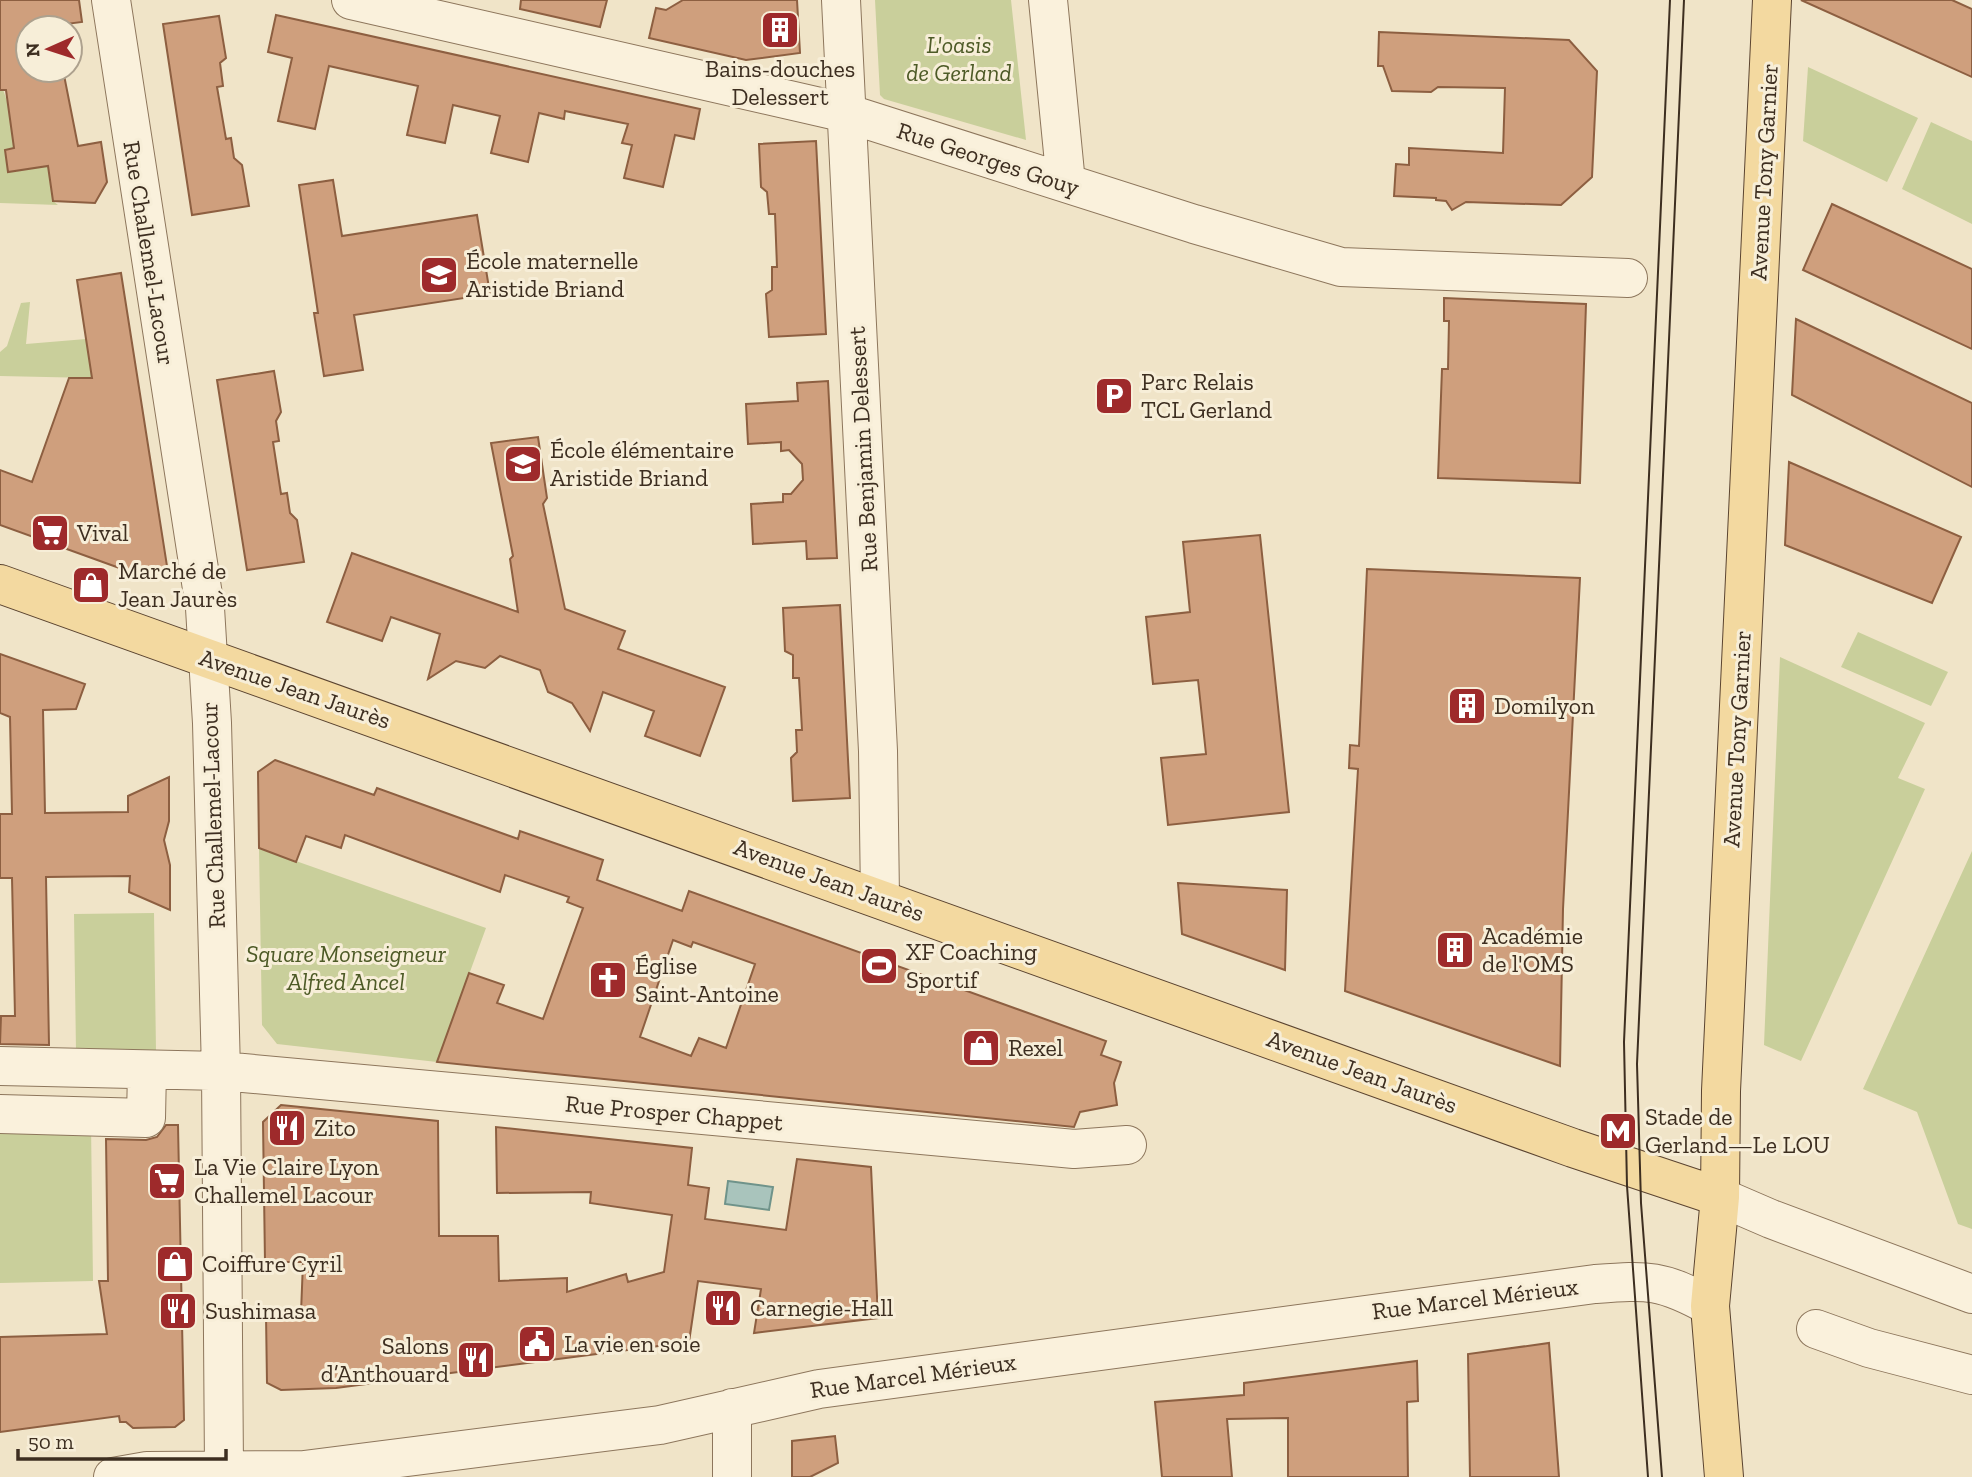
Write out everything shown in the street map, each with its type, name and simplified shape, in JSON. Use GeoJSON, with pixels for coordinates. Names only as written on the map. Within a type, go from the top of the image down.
{"type":"FeatureCollection","features":[{"type":"Feature","properties":{"kind":"main road","name":"Avenue Tony Garnier"},"geometry":{"type":"LineString","coordinates":[[1724,1477],[1710,1306],[1720,1197],[1721,1079],[1772,0]]}},
{"type":"Feature","properties":{"kind":"main road","name":"Avenue Jean Jaurès"},"geometry":{"type":"LineString","coordinates":[[0,584],[1573,1148],[1720,1197]]}},
{"type":"Feature","properties":{"kind":"street","name":"Rue Challemel-Lacour"},"geometry":{"type":"LineString","coordinates":[[111,0],[205,608],[212,723],[221,1071],[224,1469]]}},
{"type":"Feature","properties":{"kind":"street","name":"Rue Georges Gouy"},"geometry":{"type":"LineString","coordinates":[[351,0],[846,113],[1341,267],[1628,278]]}},
{"type":"Feature","properties":{"kind":"street","name":"Rue Benjamin Delessert"},"geometry":{"type":"LineString","coordinates":[[841,0],[878,751],[880,898]]}},
{"type":"Feature","properties":{"kind":"street"},"geometry":{"type":"LineString","coordinates":[[1048,0],[1066,183]]}},
{"type":"Feature","properties":{"kind":"street","name":"Rue Prosper Chappet"},"geometry":{"type":"LineString","coordinates":[[0,1066],[221,1071],[1074,1149],[1127,1145]]}},
{"type":"Feature","properties":{"kind":"street"},"geometry":{"type":"LineString","coordinates":[[0,1114],[146,1118],[147,1070]]}},
{"type":"Feature","properties":{"kind":"street","name":"Avenue Jean Jaurès"},"geometry":{"type":"LineString","coordinates":[[1720,1197],[1771,1219],[1972,1294]]}},
{"type":"Feature","properties":{"kind":"street","name":"Rue Marcel Mérieux"},"geometry":{"type":"LineString","coordinates":[[113,1477],[147,1471],[304,1470],[660,1425],[820,1389],[1595,1284],[1649,1280],[1684,1292],[1710,1306]]}},
{"type":"Feature","properties":{"kind":"street"},"geometry":{"type":"LineString","coordinates":[[1816,1329],[1869,1348],[1972,1375]]}},
{"type":"Feature","properties":{"kind":"street"},"geometry":{"type":"LineString","coordinates":[[732,1408],[732,1477]]}},
{"type":"Feature","properties":{"kind":"green space","name":"L'oasis de Gerland"},"geometry":{"type":"Polygon","coordinates":[[[875,0],[1011,0],[1026,140],[884,99],[880,95],[875,0]]]}},
{"type":"Feature","properties":{"kind":"green space"},"geometry":{"type":"Polygon","coordinates":[[[1808,67],[1918,118],[1887,182],[1803,141],[1808,67]]]}},
{"type":"Feature","properties":{"kind":"green space"},"geometry":{"type":"Polygon","coordinates":[[[0,81],[7,101],[12,100],[9,114],[14,148],[5,150],[48,166],[53,201],[58,205],[0,203],[0,81]]]}},
{"type":"Feature","properties":{"kind":"green space"},"geometry":{"type":"Polygon","coordinates":[[[1931,122],[1972,141],[1972,224],[1902,189],[1931,122]]]}},
{"type":"Feature","properties":{"kind":"green space"},"geometry":{"type":"Polygon","coordinates":[[[30,302],[26,344],[86,339],[92,378],[0,376],[0,352],[7,346],[21,303],[30,302]]]}},
{"type":"Feature","properties":{"kind":"green space"},"geometry":{"type":"Polygon","coordinates":[[[1858,632],[1948,672],[1931,706],[1841,667],[1858,632]]]}},
{"type":"Feature","properties":{"kind":"green space"},"geometry":{"type":"Polygon","coordinates":[[[1780,657],[1925,723],[1898,778],[1925,789],[1801,1061],[1764,1045],[1780,657]]]}},
{"type":"Feature","properties":{"kind":"green space","name":"Square Monseigneur Alfred Ancel"},"geometry":{"type":"Polygon","coordinates":[[[259,848],[486,928],[437,1062],[277,1044],[262,1025],[259,848]]]}},
{"type":"Feature","properties":{"kind":"green space"},"geometry":{"type":"Polygon","coordinates":[[[1972,851],[1972,1229],[1958,1224],[1917,1112],[1863,1089],[1972,851]]]}},
{"type":"Feature","properties":{"kind":"green space"},"geometry":{"type":"Polygon","coordinates":[[[154,913],[156,1051],[76,1051],[74,914],[154,913]]]}},
{"type":"Feature","properties":{"kind":"green space"},"geometry":{"type":"Polygon","coordinates":[[[0,1119],[91,1124],[93,1281],[0,1283],[0,1119]]]}},
{"type":"Feature","properties":{"kind":"water"},"geometry":{"type":"Polygon","coordinates":[[[728,1181],[773,1187],[769,1210],[725,1204],[728,1181]]]}},
{"type":"Feature","properties":{"kind":"building"},"geometry":{"type":"Polygon","coordinates":[[[0,0],[79,0],[81,14],[14,14],[14,84],[66,84],[78,146],[101,142],[107,182],[95,203],[53,201],[48,166],[8,172],[5,150],[14,148],[6,90],[0,90],[0,0]]]}},
{"type":"Feature","properties":{"kind":"building"},"geometry":{"type":"Polygon","coordinates":[[[521,0],[607,0],[600,27],[520,9],[521,0]]]}},
{"type":"Feature","properties":{"kind":"building"},"geometry":{"type":"Polygon","coordinates":[[[683,0],[797,0],[800,53],[746,60],[649,38],[656,8],[666,10],[683,0]]]}},
{"type":"Feature","properties":{"kind":"building"},"geometry":{"type":"Polygon","coordinates":[[[1801,0],[1952,0],[1972,9],[1972,77],[1801,0]]]}},
{"type":"Feature","properties":{"kind":"building"},"geometry":{"type":"Polygon","coordinates":[[[276,15],[700,109],[694,139],[675,135],[663,187],[624,178],[632,145],[622,143],[628,124],[565,111],[564,119],[539,113],[528,162],[491,153],[500,116],[453,105],[445,143],[407,135],[418,86],[329,66],[315,129],[278,121],[292,58],[268,52],[276,15]]]}},
{"type":"Feature","properties":{"kind":"building"},"geometry":{"type":"Polygon","coordinates":[[[219,16],[226,58],[220,63],[223,86],[217,87],[226,139],[231,138],[234,158],[242,165],[249,206],[192,215],[163,24],[219,16]]]}},
{"type":"Feature","properties":{"kind":"building"},"geometry":{"type":"Polygon","coordinates":[[[1379,32],[1569,40],[1597,71],[1592,177],[1561,205],[1466,202],[1452,210],[1446,201],[1436,198],[1394,196],[1396,164],[1409,165],[1409,148],[1503,153],[1505,88],[1438,87],[1431,92],[1392,91],[1383,66],[1378,66],[1379,32]]]}},
{"type":"Feature","properties":{"kind":"building"},"geometry":{"type":"Polygon","coordinates":[[[816,141],[826,334],[769,337],[766,294],[772,290],[772,267],[777,267],[775,214],[769,214],[767,192],[761,187],[759,144],[816,141]]]}},
{"type":"Feature","properties":{"kind":"building"},"geometry":{"type":"Polygon","coordinates":[[[333,180],[342,236],[477,215],[490,294],[354,315],[363,370],[324,376],[314,313],[318,313],[299,185],[333,180]]]}},
{"type":"Feature","properties":{"kind":"building"},"geometry":{"type":"Polygon","coordinates":[[[1832,204],[1972,269],[1972,349],[1803,270],[1832,204]]]}},
{"type":"Feature","properties":{"kind":"building"},"geometry":{"type":"Polygon","coordinates":[[[121,273],[167,566],[150,579],[0,525],[0,470],[32,482],[69,378],[92,378],[77,280],[121,273]]]}},
{"type":"Feature","properties":{"kind":"building"},"geometry":{"type":"Polygon","coordinates":[[[1444,298],[1586,304],[1580,483],[1438,478],[1442,369],[1448,369],[1449,321],[1444,321],[1444,298]]]}},
{"type":"Feature","properties":{"kind":"building"},"geometry":{"type":"Polygon","coordinates":[[[1796,319],[1972,403],[1972,487],[1792,395],[1796,319]]]}},
{"type":"Feature","properties":{"kind":"building"},"geometry":{"type":"Polygon","coordinates":[[[274,371],[281,412],[276,421],[279,441],[273,442],[281,494],[287,493],[290,513],[297,520],[304,562],[247,570],[217,380],[274,371]]]}},
{"type":"Feature","properties":{"kind":"building"},"geometry":{"type":"Polygon","coordinates":[[[828,381],[837,558],[807,559],[806,541],[753,544],[751,504],[783,502],[783,494],[791,494],[803,480],[802,464],[789,450],[781,451],[781,442],[748,444],[746,404],[798,401],[797,383],[828,381]]]}},
{"type":"Feature","properties":{"kind":"building"},"geometry":{"type":"Polygon","coordinates":[[[538,437],[547,498],[543,504],[565,609],[625,631],[618,649],[725,687],[700,756],[645,736],[654,711],[603,692],[590,731],[572,703],[548,692],[540,670],[500,656],[485,668],[456,661],[428,679],[440,634],[391,617],[382,641],[327,622],[352,553],[518,612],[510,559],[513,556],[491,443],[538,437]]]}},
{"type":"Feature","properties":{"kind":"building"},"geometry":{"type":"Polygon","coordinates":[[[1789,462],[1961,537],[1932,603],[1785,545],[1789,462]]]}},
{"type":"Feature","properties":{"kind":"building"},"geometry":{"type":"Polygon","coordinates":[[[1260,535],[1289,812],[1168,825],[1161,758],[1206,754],[1198,680],[1153,684],[1146,617],[1190,612],[1183,542],[1260,535]]]}},
{"type":"Feature","properties":{"kind":"building","name":"Domilyon"},"geometry":{"type":"Polygon","coordinates":[[[1367,569],[1580,578],[1563,909],[1560,1066],[1345,991],[1358,769],[1349,768],[1350,745],[1359,746],[1367,569]]]}},
{"type":"Feature","properties":{"kind":"building"},"geometry":{"type":"Polygon","coordinates":[[[840,605],[850,798],[793,801],[791,758],[797,752],[796,730],[802,730],[799,678],[793,678],[793,655],[785,651],[783,608],[840,605]]]}},
{"type":"Feature","properties":{"kind":"building"},"geometry":{"type":"Polygon","coordinates":[[[0,654],[85,684],[76,709],[43,710],[45,813],[128,812],[128,796],[169,777],[169,821],[164,840],[170,865],[170,910],[129,892],[130,876],[46,877],[49,1045],[0,1044],[1,1016],[15,1016],[12,878],[0,878],[0,814],[12,814],[10,717],[0,713],[0,654]]]}},
{"type":"Feature","properties":{"kind":"building"},"geometry":{"type":"Polygon","coordinates":[[[275,760],[374,795],[377,788],[518,839],[520,831],[603,860],[597,880],[682,911],[689,891],[1106,1041],[1101,1055],[1121,1062],[1114,1083],[1117,1105],[1080,1112],[1074,1127],[437,1062],[469,973],[504,985],[497,1003],[543,1019],[583,908],[567,902],[569,897],[505,875],[500,892],[345,835],[341,848],[306,836],[296,862],[259,848],[258,772],[275,760]],[[673,940],[640,1037],[691,1056],[699,1038],[726,1048],[755,964],[693,942],[691,947],[673,940]]]}},
{"type":"Feature","properties":{"kind":"building"},"geometry":{"type":"Polygon","coordinates":[[[1178,883],[1287,890],[1285,970],[1182,934],[1178,883]]]}},
{"type":"Feature","properties":{"kind":"building"},"geometry":{"type":"Polygon","coordinates":[[[281,1105],[438,1121],[439,1236],[498,1236],[499,1281],[567,1278],[567,1292],[626,1274],[628,1282],[664,1272],[672,1215],[590,1203],[591,1192],[497,1193],[496,1127],[692,1148],[688,1185],[709,1188],[705,1219],[786,1230],[797,1159],[871,1167],[878,1318],[754,1333],[761,1289],[698,1281],[689,1342],[336,1388],[281,1390],[267,1383],[266,1315],[301,1313],[303,1262],[265,1262],[263,1122],[281,1105]]]}},
{"type":"Feature","properties":{"kind":"building"},"geometry":{"type":"Polygon","coordinates":[[[166,1125],[178,1125],[184,1420],[175,1427],[133,1428],[126,1422],[120,1422],[119,1416],[0,1432],[0,1337],[107,1334],[99,1281],[108,1281],[106,1139],[146,1140],[157,1137],[166,1125]]]}},
{"type":"Feature","properties":{"kind":"building"},"geometry":{"type":"Polygon","coordinates":[[[1549,1343],[1559,1477],[1470,1477],[1468,1354],[1549,1343]]]}},
{"type":"Feature","properties":{"kind":"building"},"geometry":{"type":"Polygon","coordinates":[[[1417,1361],[1418,1401],[1407,1402],[1408,1477],[1288,1477],[1288,1418],[1227,1419],[1232,1477],[1162,1477],[1155,1402],[1244,1395],[1244,1383],[1417,1361]]]}},
{"type":"Feature","properties":{"kind":"building"},"geometry":{"type":"Polygon","coordinates":[[[835,1436],[838,1463],[810,1477],[792,1477],[792,1441],[835,1436]]]}},
{"type":"Feature","properties":{"kind":"tram line"},"geometry":{"type":"LineString","coordinates":[[1648,1477],[1627,1186],[1624,1042],[1670,0]]}},
{"type":"Feature","properties":{"kind":"tram line"},"geometry":{"type":"LineString","coordinates":[[1662,1477],[1641,1203],[1637,1064],[1684,0]]}},
{"type":"Feature","properties":{"kind":"place","name":"Bains-douches Delessert"},"geometry":{"type":"Point","coordinates":[780,30]}},
{"type":"Feature","properties":{"kind":"place","name":"École maternelle Aristide Briand"},"geometry":{"type":"Point","coordinates":[439,275]}},
{"type":"Feature","properties":{"kind":"place","name":"Parc Relais TCL Gerland"},"geometry":{"type":"Point","coordinates":[1114,396]}},
{"type":"Feature","properties":{"kind":"place","name":"École élémentaire Aristide Briand"},"geometry":{"type":"Point","coordinates":[523,464]}},
{"type":"Feature","properties":{"kind":"place","name":"Vival"},"geometry":{"type":"Point","coordinates":[50,533]}},
{"type":"Feature","properties":{"kind":"place","name":"Marché de Jean Jaurès"},"geometry":{"type":"Point","coordinates":[91,585]}},
{"type":"Feature","properties":{"kind":"place","name":"Domilyon"},"geometry":{"type":"Point","coordinates":[1467,706]}},
{"type":"Feature","properties":{"kind":"place","name":"Académie de l'OMS"},"geometry":{"type":"Point","coordinates":[1455,950]}},
{"type":"Feature","properties":{"kind":"place","name":"XF Coaching Sportif"},"geometry":{"type":"Point","coordinates":[879,966]}},
{"type":"Feature","properties":{"kind":"place","name":"Église Saint-Antoine"},"geometry":{"type":"Point","coordinates":[608,980]}},
{"type":"Feature","properties":{"kind":"place","name":"Rexel"},"geometry":{"type":"Point","coordinates":[981,1048]}},
{"type":"Feature","properties":{"kind":"place","name":"Zito"},"geometry":{"type":"Point","coordinates":[287,1128]}},
{"type":"Feature","properties":{"kind":"place","name":"Stade de Gerland—Le LOU"},"geometry":{"type":"Point","coordinates":[1618,1131]}},
{"type":"Feature","properties":{"kind":"place","name":"La Vie Claire Lyon Challemel Lacour"},"geometry":{"type":"Point","coordinates":[167,1181]}},
{"type":"Feature","properties":{"kind":"place","name":"Coiffure Cyril"},"geometry":{"type":"Point","coordinates":[175,1264]}},
{"type":"Feature","properties":{"kind":"place","name":"Carnegie-Hall"},"geometry":{"type":"Point","coordinates":[723,1308]}},
{"type":"Feature","properties":{"kind":"place","name":"Sushimasa"},"geometry":{"type":"Point","coordinates":[178,1311]}},
{"type":"Feature","properties":{"kind":"place","name":"La vie en soie"},"geometry":{"type":"Point","coordinates":[537,1344]}},
{"type":"Feature","properties":{"kind":"place","name":"Salons d’Anthouard"},"geometry":{"type":"Point","coordinates":[476,1360]}}]}
